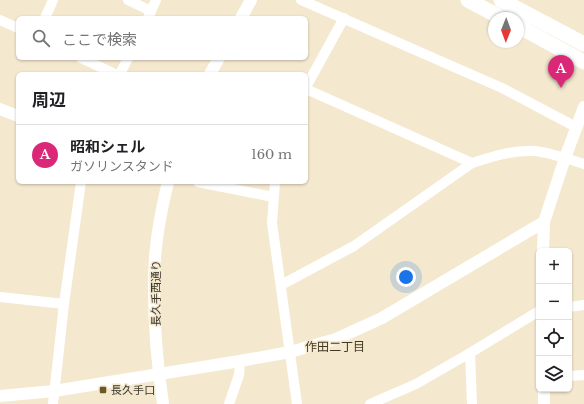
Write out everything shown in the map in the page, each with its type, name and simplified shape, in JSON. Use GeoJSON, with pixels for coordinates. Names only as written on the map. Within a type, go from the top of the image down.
{"type":"FeatureCollection","features":[{"type":"Feature","properties":{"kind":"main road"},"geometry":{"type":"LineString","coordinates":[[468,0],[491,12]]}},
{"type":"Feature","properties":{"kind":"main road"},"geometry":{"type":"LineString","coordinates":[[501,0],[584,44]]}},
{"type":"Feature","properties":{"kind":"main road"},"geometry":{"type":"LineString","coordinates":[[524,29],[584,62]]}},
{"type":"Feature","properties":{"kind":"street"},"geometry":{"type":"LineString","coordinates":[[46,16],[53,0]]}},
{"type":"Feature","properties":{"kind":"street"},"geometry":{"type":"LineString","coordinates":[[128,0],[149,15],[156,0]]}},
{"type":"Feature","properties":{"kind":"street"},"geometry":{"type":"LineString","coordinates":[[242,16],[251,0]]}},
{"type":"Feature","properties":{"kind":"street"},"geometry":{"type":"LineString","coordinates":[[301,0],[502,88],[576,127]]}},
{"type":"Feature","properties":{"kind":"street"},"geometry":{"type":"LineString","coordinates":[[308,84],[344,18]]}},
{"type":"Feature","properties":{"kind":"street"},"geometry":{"type":"LineString","coordinates":[[0,20],[16,27]]}},
{"type":"Feature","properties":{"kind":"street"},"geometry":{"type":"LineString","coordinates":[[85,60],[111,72]]}},
{"type":"Feature","properties":{"kind":"street"},"geometry":{"type":"LineString","coordinates":[[121,72],[127,60]]}},
{"type":"Feature","properties":{"kind":"street"},"geometry":{"type":"LineString","coordinates":[[211,72],[218,60]]}},
{"type":"Feature","properties":{"kind":"street"},"geometry":{"type":"LineString","coordinates":[[308,89],[472,163]]}},
{"type":"Feature","properties":{"kind":"street"},"geometry":{"type":"LineString","coordinates":[[543,248],[544,222],[584,107]]}},
{"type":"Feature","properties":{"kind":"street"},"geometry":{"type":"LineString","coordinates":[[0,109],[16,115]]}},
{"type":"Feature","properties":{"kind":"street"},"geometry":{"type":"LineString","coordinates":[[281,285],[354,246],[472,163],[512,153],[533,151],[584,164]]}},
{"type":"Feature","properties":{"kind":"street"},"geometry":{"type":"LineString","coordinates":[[53,404],[64,304],[81,184]]}},
{"type":"Feature","properties":{"kind":"street","name":"長久手西通り"},"geometry":{"type":"LineString","coordinates":[[163,404],[155,320],[155,257],[159,220],[168,184]]}},
{"type":"Feature","properties":{"kind":"street"},"geometry":{"type":"LineString","coordinates":[[208,184],[274,197]]}},
{"type":"Feature","properties":{"kind":"street"},"geometry":{"type":"LineString","coordinates":[[275,184],[272,223],[297,404]]}},
{"type":"Feature","properties":{"kind":"street"},"geometry":{"type":"LineString","coordinates":[[0,396],[54,391],[240,361],[290,352],[336,339],[382,318],[544,222]]}},
{"type":"Feature","properties":{"kind":"street"},"geometry":{"type":"LineString","coordinates":[[0,297],[64,304]]}},
{"type":"Feature","properties":{"kind":"street"},"geometry":{"type":"LineString","coordinates":[[572,307],[584,305]]}},
{"type":"Feature","properties":{"kind":"street"},"geometry":{"type":"LineString","coordinates":[[370,404],[416,384],[536,313]]}},
{"type":"Feature","properties":{"kind":"street"},"geometry":{"type":"LineString","coordinates":[[470,353],[472,404]]}},
{"type":"Feature","properties":{"kind":"street"},"geometry":{"type":"LineString","coordinates":[[229,404],[239,375],[240,361]]}},
{"type":"Feature","properties":{"kind":"street"},"geometry":{"type":"LineString","coordinates":[[572,376],[584,375]]}},
{"type":"Feature","properties":{"kind":"street"},"geometry":{"type":"LineString","coordinates":[[544,392],[544,404]]}},
{"type":"Feature","properties":{"kind":"place","name":"昭和シェル"},"geometry":{"type":"Point","coordinates":[561,88]}},
{"type":"Feature","properties":{"kind":"place","name":"長久手口"},"geometry":{"type":"Point","coordinates":[103,390]}},
{"type":"Feature","properties":{"kind":"district","name":"作田二丁目"},"geometry":{"type":"Point","coordinates":[335,347]}}]}
